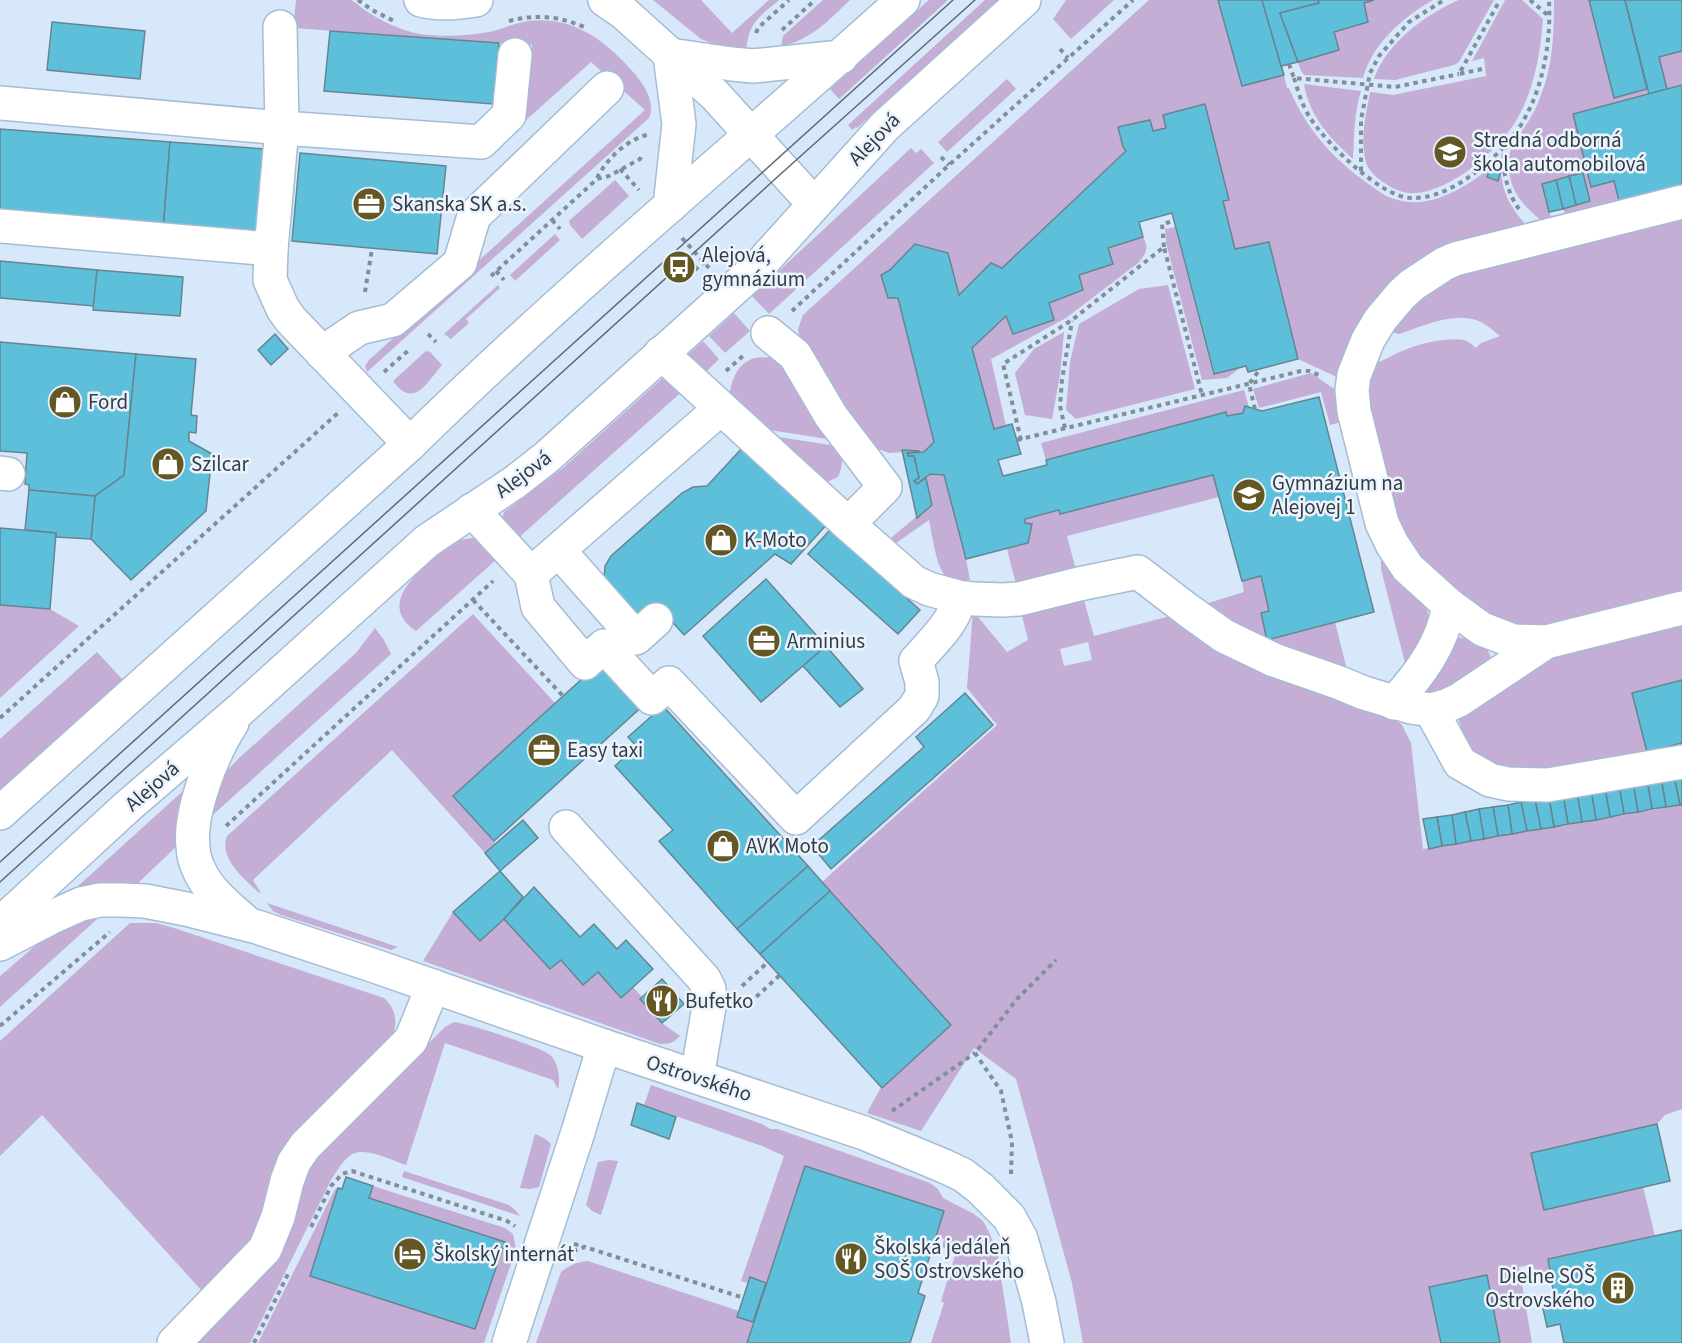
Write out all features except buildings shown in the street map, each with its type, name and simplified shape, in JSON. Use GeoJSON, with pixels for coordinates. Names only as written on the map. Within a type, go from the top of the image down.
{"type":"FeatureCollection","features":[{"type":"Feature","properties":{"kind":"street"},"geometry":{"type":"LineString","coordinates":[[422,0],[434,3],[476,0]]}},
{"type":"Feature","properties":{"kind":"street"},"geometry":{"type":"LineString","coordinates":[[605,0],[624,13],[715,95],[814,204]]}},
{"type":"Feature","properties":{"kind":"street"},"geometry":{"type":"LineString","coordinates":[[0,813],[410,444],[465,390],[903,0]]}},
{"type":"Feature","properties":{"kind":"street","name":"Alejová"},"geometry":{"type":"LineString","coordinates":[[0,924],[128,806],[241,709],[427,541],[515,482],[547,457],[758,267],[885,126],[1024,0]]}},
{"type":"Feature","properties":{"kind":"street"},"geometry":{"type":"LineString","coordinates":[[280,27],[282,128],[270,280],[283,309],[291,320],[410,444]]}},
{"type":"Feature","properties":{"kind":"street"},"geometry":{"type":"LineString","coordinates":[[0,104],[481,142],[509,115],[515,55]]}},
{"type":"Feature","properties":{"kind":"street"},"geometry":{"type":"LineString","coordinates":[[670,55],[753,66],[841,57]]}},
{"type":"Feature","properties":{"kind":"street"},"geometry":{"type":"LineString","coordinates":[[666,210],[679,138],[670,55]]}},
{"type":"Feature","properties":{"kind":"street"},"geometry":{"type":"LineString","coordinates":[[322,353],[359,328],[393,320],[460,262],[474,216],[608,88]]}},
{"type":"Feature","properties":{"kind":"street"},"geometry":{"type":"LineString","coordinates":[[1682,202],[1455,259],[1444,264],[1412,285],[1380,320],[1368,340],[1354,375],[1352,390],[1354,411],[1382,523],[1392,544],[1408,568],[1482,629],[1513,641],[1546,642],[1682,608]]}},
{"type":"Feature","properties":{"kind":"street"},"geometry":{"type":"LineString","coordinates":[[0,226],[271,249]]}},
{"type":"Feature","properties":{"kind":"street"},"geometry":{"type":"LineString","coordinates":[[768,333],[795,355],[831,416],[885,488],[848,524]]}},
{"type":"Feature","properties":{"kind":"street"},"geometry":{"type":"LineString","coordinates":[[661,352],[848,524],[914,582],[929,589],[958,597],[991,600],[1019,599],[1138,572],[1224,636],[1274,660],[1394,703],[1431,710],[1459,700],[1546,642]]}},
{"type":"Feature","properties":{"kind":"street"},"geometry":{"type":"LineString","coordinates":[[531,574],[721,408]]}},
{"type":"Feature","properties":{"kind":"street"},"geometry":{"type":"LineString","coordinates":[[472,510],[531,574],[538,607],[585,663],[604,646],[652,698],[669,682],[796,818],[914,709],[922,696],[922,682],[916,661],[944,628],[955,610],[958,597]]}},
{"type":"Feature","properties":{"kind":"street"},"geometry":{"type":"LineString","coordinates":[[559,551],[636,638],[656,620]]}},
{"type":"Feature","properties":{"kind":"street"},"geometry":{"type":"LineString","coordinates":[[1394,703],[1414,682],[1436,648],[1448,614],[1449,604]]}},
{"type":"Feature","properties":{"kind":"street"},"geometry":{"type":"LineString","coordinates":[[241,709],[226,732],[200,795],[192,844],[200,872],[208,886],[248,924]]}},
{"type":"Feature","properties":{"kind":"street"},"geometry":{"type":"LineString","coordinates":[[1431,710],[1460,763],[1490,780],[1508,784],[1548,785],[1682,762]]}},
{"type":"Feature","properties":{"kind":"street"},"geometry":{"type":"LineString","coordinates":[[566,827],[704,979],[709,989],[710,1001],[697,1077]]}},
{"type":"Feature","properties":{"kind":"street","name":"Ostrovského"},"geometry":{"type":"LineString","coordinates":[[0,944],[81,904],[100,900],[145,901],[186,909],[248,924],[864,1133],[963,1176],[981,1188],[1009,1217],[1021,1239],[1039,1302],[1047,1343]]}},
{"type":"Feature","properties":{"kind":"street"},"geometry":{"type":"LineString","coordinates":[[174,1343],[265,1249],[278,1217],[294,1162],[305,1146],[411,1040],[433,986]]}},
{"type":"Feature","properties":{"kind":"street"},"geometry":{"type":"LineString","coordinates":[[509,1343],[604,1046]]}},
{"type":"Feature","properties":{"kind":"path"},"geometry":{"type":"LineString","coordinates":[[756,35],[761,26],[789,0]]}},
{"type":"Feature","properties":{"kind":"path"},"geometry":{"type":"LineString","coordinates":[[781,30],[815,0]]}},
{"type":"Feature","properties":{"kind":"path"},"geometry":{"type":"LineString","coordinates":[[1361,171],[1359,135],[1370,73],[1379,56],[1409,22],[1444,0]]}},
{"type":"Feature","properties":{"kind":"path"},"geometry":{"type":"LineString","coordinates":[[1459,74],[1500,0]]}},
{"type":"Feature","properties":{"kind":"path"},"geometry":{"type":"LineString","coordinates":[[1530,0],[1550,17]]}},
{"type":"Feature","properties":{"kind":"path"},"geometry":{"type":"LineString","coordinates":[[1290,64],[1308,115],[1339,154],[1396,195],[1420,198],[1433,195],[1465,179],[1495,157],[1520,127],[1538,87],[1544,64],[1550,17],[1549,0]]}},
{"type":"Feature","properties":{"kind":"path"},"geometry":{"type":"LineString","coordinates":[[1060,49],[1068,58]]}},
{"type":"Feature","properties":{"kind":"path"},"geometry":{"type":"LineString","coordinates":[[1294,78],[1395,87],[1482,69]]}},
{"type":"Feature","properties":{"kind":"path"},"geometry":{"type":"LineString","coordinates":[[487,279],[597,179],[603,166],[628,143],[640,137],[655,134]]}},
{"type":"Feature","properties":{"kind":"path"},"geometry":{"type":"LineString","coordinates":[[1505,146],[1505,166],[1510,194],[1516,205],[1545,236]]}},
{"type":"Feature","properties":{"kind":"path"},"geometry":{"type":"LineString","coordinates":[[597,179],[609,176],[640,159],[643,150]]}},
{"type":"Feature","properties":{"kind":"path"},"geometry":{"type":"LineString","coordinates":[[941,157],[949,165]]}},
{"type":"Feature","properties":{"kind":"path"},"geometry":{"type":"LineString","coordinates":[[620,169],[666,210],[704,262],[730,291]]}},
{"type":"Feature","properties":{"kind":"path"},"geometry":{"type":"LineString","coordinates":[[552,220],[560,229]]}},
{"type":"Feature","properties":{"kind":"path"},"geometry":{"type":"LineString","coordinates":[[1174,221],[1162,224],[1164,247],[1202,395]]}},
{"type":"Feature","properties":{"kind":"path"},"geometry":{"type":"LineString","coordinates":[[1164,247],[1072,320],[1003,364],[1019,440],[1302,371]]}},
{"type":"Feature","properties":{"kind":"path"},"geometry":{"type":"LineString","coordinates":[[359,328],[372,249]]}},
{"type":"Feature","properties":{"kind":"path"},"geometry":{"type":"LineString","coordinates":[[688,276],[704,262]]}},
{"type":"Feature","properties":{"kind":"path"},"geometry":{"type":"LineString","coordinates":[[496,272],[504,280]]}},
{"type":"Feature","properties":{"kind":"path"},"geometry":{"type":"LineString","coordinates":[[1065,428],[1060,406],[1072,320]]}},
{"type":"Feature","properties":{"kind":"path"},"geometry":{"type":"LineString","coordinates":[[436,326],[427,334],[436,342]]}},
{"type":"Feature","properties":{"kind":"path"},"geometry":{"type":"LineString","coordinates":[[0,717],[411,348]]}},
{"type":"Feature","properties":{"kind":"path"},"geometry":{"type":"LineString","coordinates":[[1255,409],[1249,384],[1260,369]]}},
{"type":"Feature","properties":{"kind":"path"},"geometry":{"type":"LineString","coordinates":[[473,600],[563,696]]}},
{"type":"Feature","properties":{"kind":"path"},"geometry":{"type":"LineString","coordinates":[[864,1133],[933,1081],[975,1053],[1017,999],[1056,960]]}},
{"type":"Feature","properties":{"kind":"path"},"geometry":{"type":"LineString","coordinates":[[975,1053],[1001,1091],[1012,1142],[1009,1217]]}},
{"type":"Feature","properties":{"kind":"path"},"geometry":{"type":"LineString","coordinates":[[342,1174],[352,1171],[363,1173],[507,1221],[516,1227],[744,1298]]}},
{"type":"Feature","properties":{"kind":"path"},"geometry":{"type":"LineString","coordinates":[[570,1253],[585,1247]]}},
{"type":"Feature","properties":{"kind":"shaded area"},"geometry":{"type":"Polygon","coordinates":[[[296,0],[351,0],[392,25],[413,33],[428,35],[454,36],[481,33],[528,21],[545,20],[560,23],[588,33],[612,51],[638,78],[650,100],[649,118],[367,372],[365,366],[369,360],[645,110],[591,62],[525,121],[532,45],[293,28],[296,0]]]}},
{"type":"Feature","properties":{"kind":"shaded area"},"geometry":{"type":"Polygon","coordinates":[[[653,0],[701,0],[732,33],[769,0],[779,0],[765,11],[752,27],[746,51],[720,46],[701,39],[653,0]]]}},
{"type":"Feature","properties":{"kind":"shaded area"},"geometry":{"type":"Polygon","coordinates":[[[823,0],[850,0],[811,34],[781,47],[783,36],[823,0]]]}},
{"type":"Feature","properties":{"kind":"shaded area"},"geometry":{"type":"Polygon","coordinates":[[[929,0],[948,0],[839,99],[830,89],[929,0]]]}},
{"type":"Feature","properties":{"kind":"shaded area"},"geometry":{"type":"Polygon","coordinates":[[[985,0],[998,0],[857,128],[852,130],[848,125],[985,0]]]}},
{"type":"Feature","properties":{"kind":"shaded area"},"geometry":{"type":"Polygon","coordinates":[[[1066,0],[1114,0],[1071,39],[1053,19],[1066,0]]]}},
{"type":"Feature","properties":{"kind":"shaded area"},"geometry":{"type":"Polygon","coordinates":[[[1149,0],[1218,0],[1242,86],[1284,75],[1287,88],[1317,136],[1342,162],[1386,196],[1411,202],[1428,201],[1467,184],[1491,166],[1487,177],[1498,181],[1501,170],[1503,186],[1509,201],[1527,226],[1438,258],[1339,378],[1298,359],[1269,242],[1235,249],[1223,201],[1229,199],[1205,106],[1163,115],[1166,128],[1153,131],[1149,120],[1119,127],[1126,151],[1002,268],[991,263],[959,295],[948,253],[915,245],[890,270],[881,275],[888,298],[898,298],[934,442],[924,452],[903,450],[903,452],[889,453],[870,446],[800,341],[798,329],[803,315],[1149,0]]]}},
{"type":"Feature","properties":{"kind":"shaded area"},"geometry":{"type":"Polygon","coordinates":[[[1374,0],[1433,0],[1400,23],[1381,43],[1367,66],[1363,78],[1304,75],[1298,62],[1338,50],[1334,32],[1368,22],[1364,3],[1374,0]]]}},
{"type":"Feature","properties":{"kind":"shaded area"},"geometry":{"type":"Polygon","coordinates":[[[1459,0],[1494,0],[1459,62],[1395,80],[1374,79],[1388,53],[1397,42],[1433,13],[1459,0]]]}},
{"type":"Feature","properties":{"kind":"shaded area"},"geometry":{"type":"Polygon","coordinates":[[[1505,0],[1522,0],[1543,19],[1535,73],[1527,99],[1514,124],[1484,158],[1457,178],[1443,185],[1429,191],[1412,193],[1397,190],[1383,182],[1371,171],[1365,156],[1364,128],[1370,92],[1393,95],[1486,76],[1484,58],[1472,61],[1505,0]]]}},
{"type":"Feature","properties":{"kind":"shaded area"},"geometry":{"type":"Polygon","coordinates":[[[1554,0],[1589,0],[1614,98],[1647,89],[1649,94],[1592,187],[1614,181],[1621,209],[1570,225],[1563,209],[1590,201],[1583,173],[1542,184],[1552,221],[1543,222],[1530,211],[1516,193],[1509,170],[1511,150],[1536,108],[1545,84],[1553,36],[1554,0]]]}},
{"type":"Feature","properties":{"kind":"shaded area"},"geometry":{"type":"Polygon","coordinates":[[[1682,51],[1682,85],[1667,89],[1659,57],[1682,51]]]}},
{"type":"Feature","properties":{"kind":"shaded area"},"geometry":{"type":"Polygon","coordinates":[[[1007,79],[1016,89],[947,152],[938,142],[1007,79]]]}},
{"type":"Feature","properties":{"kind":"shaded area"},"geometry":{"type":"Polygon","coordinates":[[[1304,84],[1361,91],[1354,133],[1353,159],[1322,126],[1311,106],[1304,84]]]}},
{"type":"Feature","properties":{"kind":"shaded area"},"geometry":{"type":"Polygon","coordinates":[[[911,148],[916,153],[921,149],[934,163],[769,314],[752,296],[911,148]]]}},
{"type":"Feature","properties":{"kind":"shaded area"},"geometry":{"type":"Polygon","coordinates":[[[615,180],[629,196],[582,239],[569,221],[615,180]]]}},
{"type":"Feature","properties":{"kind":"shaded area"},"geometry":{"type":"Polygon","coordinates":[[[1682,212],[1682,594],[1602,622],[1501,630],[1443,589],[1393,526],[1366,415],[1366,372],[1372,364],[1420,345],[1458,339],[1467,341],[1476,348],[1481,343],[1500,336],[1481,322],[1461,318],[1440,320],[1399,334],[1388,328],[1445,275],[1682,212]]]}},
{"type":"Feature","properties":{"kind":"shaded area"},"geometry":{"type":"Polygon","coordinates":[[[1175,227],[1213,374],[1240,368],[1227,378],[1202,380],[1166,243],[1165,229],[1175,227]]]}},
{"type":"Feature","properties":{"kind":"shaded area"},"geometry":{"type":"Polygon","coordinates":[[[555,234],[560,240],[515,281],[510,275],[555,234]]]}},
{"type":"Feature","properties":{"kind":"shaded area"},"geometry":{"type":"Polygon","coordinates":[[[1143,237],[1146,251],[1138,263],[1066,318],[991,359],[1006,426],[994,429],[972,348],[1006,316],[1013,334],[1053,320],[1049,303],[1083,291],[1079,275],[1113,264],[1108,248],[1143,237]]]}},
{"type":"Feature","properties":{"kind":"shaded area"},"geometry":{"type":"Polygon","coordinates":[[[498,285],[500,288],[466,319],[469,323],[451,339],[444,334],[498,285]]]}},
{"type":"Feature","properties":{"kind":"shaded area"},"geometry":{"type":"Polygon","coordinates":[[[1168,285],[1195,389],[1076,419],[1066,410],[1070,362],[1079,324],[1139,289],[1168,285]]]}},
{"type":"Feature","properties":{"kind":"shaded area"},"geometry":{"type":"Polygon","coordinates":[[[734,313],[750,331],[725,353],[709,336],[734,313]]]}},
{"type":"Feature","properties":{"kind":"shaded area"},"geometry":{"type":"Polygon","coordinates":[[[1064,332],[1060,375],[1052,419],[1025,415],[1015,373],[1034,349],[1064,332]]]}},
{"type":"Feature","properties":{"kind":"shaded area"},"geometry":{"type":"Polygon","coordinates":[[[703,341],[719,359],[700,378],[682,360],[703,341]]]}},
{"type":"Feature","properties":{"kind":"shaded area"},"geometry":{"type":"Polygon","coordinates":[[[426,351],[430,352],[442,365],[420,390],[407,393],[393,381],[426,351]]]}},
{"type":"Feature","properties":{"kind":"shaded area"},"geometry":{"type":"Polygon","coordinates":[[[770,357],[781,361],[833,440],[757,428],[729,396],[734,378],[744,364],[755,358],[770,357]]]}},
{"type":"Feature","properties":{"kind":"shaded area"},"geometry":{"type":"Polygon","coordinates":[[[1311,373],[1343,395],[1341,422],[1330,425],[1321,392],[1259,408],[1253,389],[1311,373]]]}},
{"type":"Feature","properties":{"kind":"shaded area"},"geometry":{"type":"Polygon","coordinates":[[[667,374],[686,388],[516,540],[502,518],[504,512],[563,468],[667,374]]]}},
{"type":"Feature","properties":{"kind":"shaded area"},"geometry":{"type":"Polygon","coordinates":[[[1244,390],[1249,407],[1245,406],[1243,413],[1227,416],[1225,412],[1046,460],[1041,443],[1244,390]]]}},
{"type":"Feature","properties":{"kind":"shaded area"},"geometry":{"type":"Polygon","coordinates":[[[765,435],[837,446],[842,461],[838,477],[827,482],[814,480],[765,435]]]}},
{"type":"Feature","properties":{"kind":"shaded area"},"geometry":{"type":"Polygon","coordinates":[[[930,474],[944,475],[970,580],[951,579],[943,572],[937,558],[929,520],[889,548],[885,543],[932,505],[926,478],[930,474]]]}},
{"type":"Feature","properties":{"kind":"shaded area"},"geometry":{"type":"Polygon","coordinates":[[[1213,475],[1219,497],[1067,536],[1077,574],[1017,588],[1007,549],[1028,543],[1032,525],[1025,523],[1025,519],[1213,475]]]}},
{"type":"Feature","properties":{"kind":"shaded area"},"geometry":{"type":"Polygon","coordinates":[[[473,538],[485,543],[497,559],[416,631],[404,620],[400,608],[402,596],[408,584],[450,544],[457,540],[473,538]]]}},
{"type":"Feature","properties":{"kind":"shaded area"},"geometry":{"type":"Polygon","coordinates":[[[1385,559],[1427,603],[1429,625],[1406,667],[1381,569],[1381,561],[1385,559]]]}},
{"type":"Feature","properties":{"kind":"shaded area"},"geometry":{"type":"Polygon","coordinates":[[[1261,576],[1269,611],[1261,613],[1267,640],[1335,622],[1347,670],[1261,642],[1202,605],[1244,592],[1242,581],[1261,576]]]}},
{"type":"Feature","properties":{"kind":"shaded area"},"geometry":{"type":"Polygon","coordinates":[[[1082,593],[1094,636],[1174,615],[1244,664],[1392,717],[1402,725],[1411,743],[1423,849],[1682,805],[1682,1109],[1665,1115],[1657,1124],[1532,1153],[1643,1187],[1655,1236],[1548,1259],[1552,1280],[1537,1284],[1533,1264],[1519,1267],[1532,1343],[1083,1343],[1072,1283],[1016,1079],[974,1048],[921,1131],[867,1113],[880,1089],[951,1025],[822,882],[997,725],[967,688],[973,611],[1007,652],[1028,640],[1020,608],[1082,593]],[[1088,642],[1060,649],[1064,666],[1092,660],[1088,642]]]}},
{"type":"Feature","properties":{"kind":"shaded area"},"geometry":{"type":"Polygon","coordinates":[[[0,605],[50,609],[79,626],[0,698],[0,605]]]}},
{"type":"Feature","properties":{"kind":"shaded area"},"geometry":{"type":"Polygon","coordinates":[[[473,614],[555,703],[453,796],[496,844],[485,853],[392,750],[253,880],[261,893],[258,892],[239,874],[229,860],[225,844],[227,836],[473,614]]]}},
{"type":"Feature","properties":{"kind":"shaded area"},"geometry":{"type":"Polygon","coordinates":[[[1682,617],[1682,680],[1632,693],[1647,752],[1682,743],[1682,755],[1562,774],[1502,773],[1472,756],[1458,718],[1521,666],[1682,617]]]}},
{"type":"Feature","properties":{"kind":"shaded area"},"geometry":{"type":"Polygon","coordinates":[[[375,628],[391,654],[205,822],[224,774],[356,653],[375,628]]]}},
{"type":"Feature","properties":{"kind":"shaded area"},"geometry":{"type":"Polygon","coordinates":[[[1456,638],[1471,638],[1481,643],[1488,652],[1493,666],[1475,684],[1429,694],[1421,688],[1456,638]]]}},
{"type":"Feature","properties":{"kind":"shaded area"},"geometry":{"type":"Polygon","coordinates":[[[97,652],[123,680],[0,791],[0,739],[97,652]]]}},
{"type":"Feature","properties":{"kind":"shaded area"},"geometry":{"type":"Polygon","coordinates":[[[183,791],[176,818],[177,846],[137,884],[110,884],[67,896],[183,791]]]}},
{"type":"Feature","properties":{"kind":"shaded area"},"geometry":{"type":"Polygon","coordinates":[[[267,903],[398,947],[391,950],[281,915],[273,911],[267,903]]]}},
{"type":"Feature","properties":{"kind":"shaded area"},"geometry":{"type":"Polygon","coordinates":[[[106,911],[0,1007],[0,976],[58,926],[106,911]]]}},
{"type":"Feature","properties":{"kind":"shaded area"},"geometry":{"type":"Polygon","coordinates":[[[453,912],[504,919],[550,969],[561,960],[583,985],[598,972],[621,998],[633,987],[642,997],[640,999],[662,1023],[680,1036],[671,1043],[660,1044],[423,961],[453,912]]]}},
{"type":"Feature","properties":{"kind":"shaded area"},"geometry":{"type":"Polygon","coordinates":[[[130,923],[156,923],[174,928],[384,998],[391,1006],[394,1015],[393,1036],[282,1152],[276,1163],[255,1237],[203,1292],[42,1115],[0,1156],[0,1041],[130,923]]]}},
{"type":"Feature","properties":{"kind":"shaded area"},"geometry":{"type":"Polygon","coordinates":[[[454,1022],[503,1036],[549,1054],[558,1070],[558,1089],[553,1080],[445,1043],[406,1165],[368,1152],[354,1153],[348,1157],[331,1180],[250,1343],[194,1343],[301,1183],[316,1155],[445,1027],[454,1022]]]}},
{"type":"Feature","properties":{"kind":"shaded area"},"geometry":{"type":"Polygon","coordinates":[[[651,1085],[762,1124],[770,1129],[778,1129],[930,1183],[938,1189],[943,1198],[974,1214],[983,1221],[998,1257],[1011,1343],[931,1343],[944,1303],[941,1301],[956,1252],[942,1247],[944,1239],[936,1236],[944,1211],[805,1166],[766,1283],[751,1278],[748,1283],[741,1281],[784,1156],[762,1146],[644,1105],[651,1085]]]}},
{"type":"Feature","properties":{"kind":"shaded area"},"geometry":{"type":"Polygon","coordinates":[[[535,1134],[551,1144],[539,1187],[520,1188],[535,1134]]]}},
{"type":"Feature","properties":{"kind":"shaded area"},"geometry":{"type":"Polygon","coordinates":[[[618,1161],[601,1215],[586,1205],[598,1162],[618,1161]]]}},
{"type":"Feature","properties":{"kind":"shaded area"},"geometry":{"type":"Polygon","coordinates":[[[404,1171],[509,1205],[520,1216],[402,1177],[404,1171]]]}},
{"type":"Feature","properties":{"kind":"shaded area"},"geometry":{"type":"Polygon","coordinates":[[[373,1186],[505,1228],[513,1234],[516,1249],[484,1343],[258,1343],[335,1189],[338,1188],[310,1276],[475,1329],[504,1242],[369,1198],[373,1186]]]}},
{"type":"Feature","properties":{"kind":"shaded area"},"geometry":{"type":"Polygon","coordinates":[[[588,1261],[739,1311],[738,1317],[753,1322],[747,1343],[536,1343],[561,1272],[574,1264],[588,1261]]]}},
{"type":"Feature","properties":{"kind":"tram line"},"geometry":{"type":"LineString","coordinates":[[0,862],[953,0]]}},
{"type":"Feature","properties":{"kind":"tram line"},"geometry":{"type":"LineString","coordinates":[[0,882],[975,0]]}},
{"type":"Feature","properties":{"kind":"place","name":"Stredná odborná škola automobilová"},"geometry":{"type":"Point","coordinates":[1450,152]}},
{"type":"Feature","properties":{"kind":"place","name":"Skanska SK a.s."},"geometry":{"type":"Point","coordinates":[369,204]}},
{"type":"Feature","properties":{"kind":"place","name":"Alejová, gymnázium"},"geometry":{"type":"Point","coordinates":[679,267]}},
{"type":"Feature","properties":{"kind":"place","name":"Ford"},"geometry":{"type":"Point","coordinates":[65,402]}},
{"type":"Feature","properties":{"kind":"place","name":"Szilcar"},"geometry":{"type":"Point","coordinates":[168,464]}},
{"type":"Feature","properties":{"kind":"place","name":"Gymnázium na Alejovej 1"},"geometry":{"type":"Point","coordinates":[1249,495]}},
{"type":"Feature","properties":{"kind":"place","name":"K-Moto"},"geometry":{"type":"Point","coordinates":[721,540]}},
{"type":"Feature","properties":{"kind":"place","name":"Arminius"},"geometry":{"type":"Point","coordinates":[764,641]}},
{"type":"Feature","properties":{"kind":"place","name":"Easy taxi"},"geometry":{"type":"Point","coordinates":[544,750]}},
{"type":"Feature","properties":{"kind":"place","name":"AVK Moto"},"geometry":{"type":"Point","coordinates":[723,846]}},
{"type":"Feature","properties":{"kind":"place","name":"Bufetko"},"geometry":{"type":"Point","coordinates":[662,1001]}},
{"type":"Feature","properties":{"kind":"place","name":"Školský internát"},"geometry":{"type":"Point","coordinates":[410,1254]}},
{"type":"Feature","properties":{"kind":"place","name":"Školská jedáleň SOŠ Ostrovského"},"geometry":{"type":"Point","coordinates":[851,1259]}},
{"type":"Feature","properties":{"kind":"place","name":"Dielne SOŠ Ostrovského"},"geometry":{"type":"Point","coordinates":[1618,1288]}}]}
